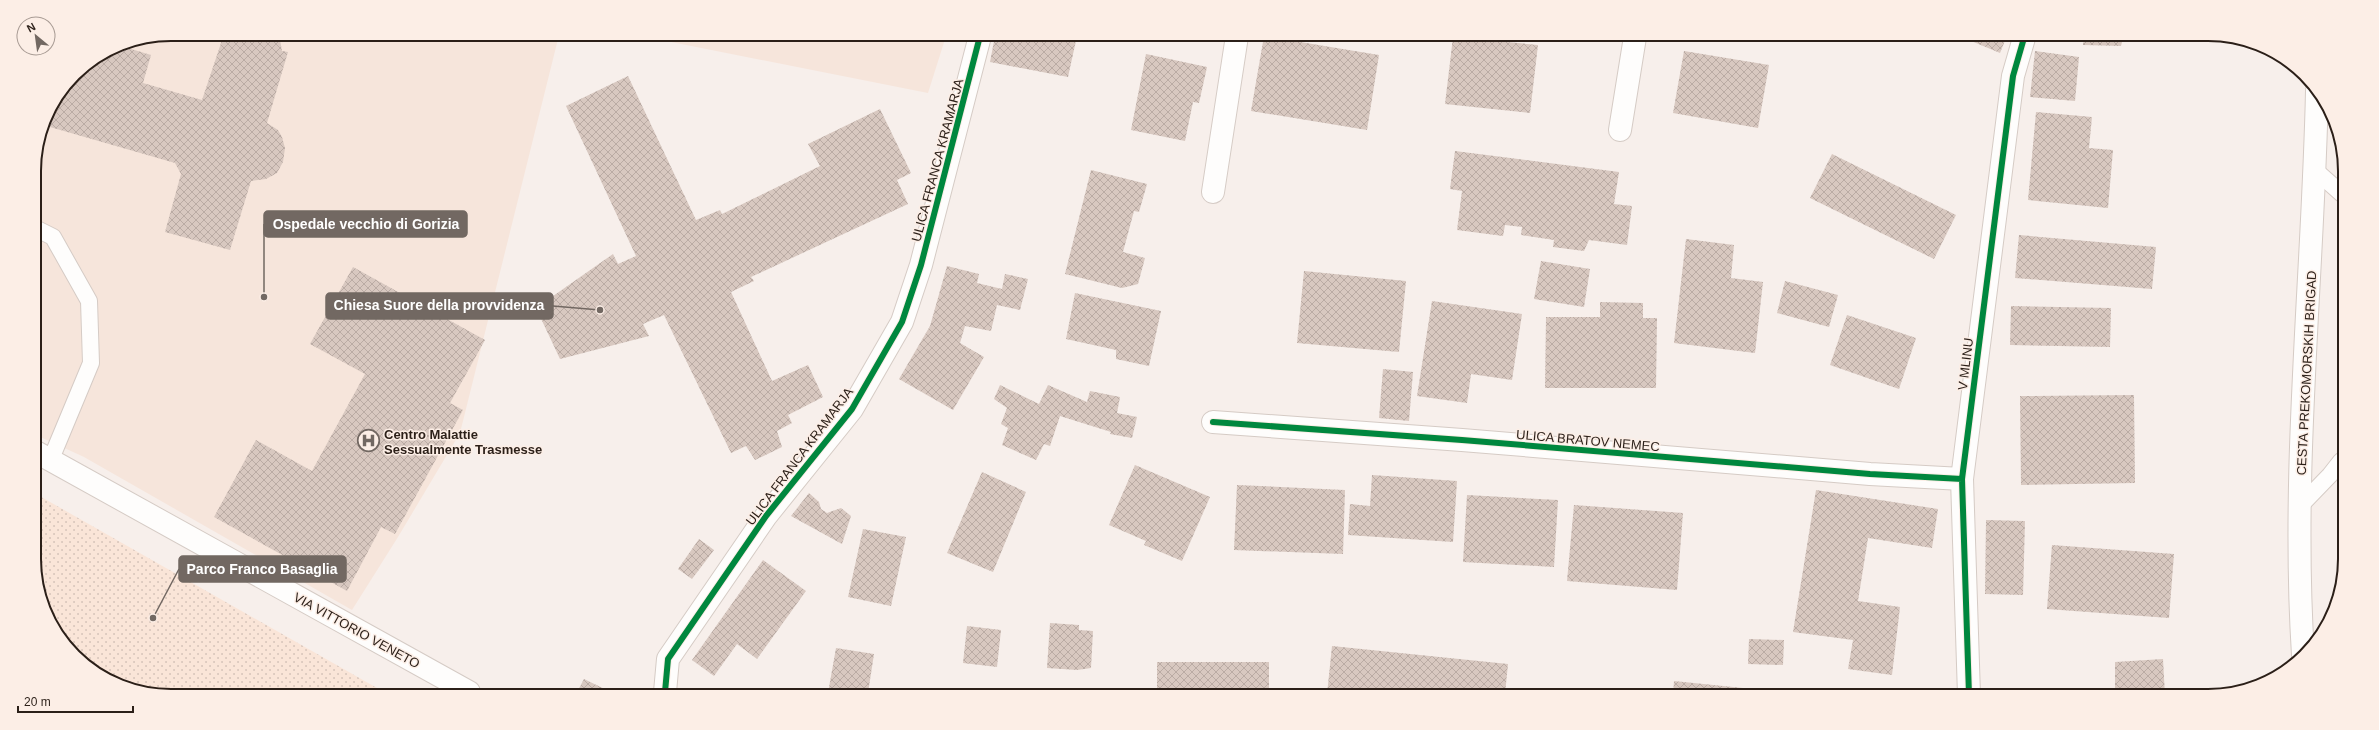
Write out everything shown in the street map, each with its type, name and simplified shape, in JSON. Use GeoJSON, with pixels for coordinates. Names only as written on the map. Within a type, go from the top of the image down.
{"type":"FeatureCollection","features":[{"type":"Feature","properties":{"kind":"street","name":"ULICA FRANCA KRAMARJA"},"geometry":{"type":"LineString","coordinates":[[665,689],[668,659],[766,516],[852,409],[902,322],[921,265],[979,41]]}},
{"type":"Feature","properties":{"kind":"street"},"geometry":{"type":"LineString","coordinates":[[1213,192],[1236,41]]}},
{"type":"Feature","properties":{"kind":"street"},"geometry":{"type":"LineString","coordinates":[[1620,130],[1634,41]]}},
{"type":"Feature","properties":{"kind":"street","name":"V MLINU"},"geometry":{"type":"LineString","coordinates":[[1969,689],[1962,479],[2013,76],[2023,41]]}},
{"type":"Feature","properties":{"kind":"street","name":"CESTA PREKOMORSKIH BRIGAD"},"geometry":{"type":"LineString","coordinates":[[2303,648],[2299,587],[2300,506],[2316,171],[2317,100]]}},
{"type":"Feature","properties":{"kind":"street","name":"ULICA BRATOV NEMEC"},"geometry":{"type":"LineString","coordinates":[[1213,422],[1462,440],[1870,474],[1962,479]]}},
{"type":"Feature","properties":{"kind":"street","name":"VIA VITTORIO VENETO"},"geometry":{"type":"LineString","coordinates":[[43,456],[464,689]]}},
{"type":"Feature","properties":{"kind":"lane"},"geometry":{"type":"LineString","coordinates":[[2316,171],[2338,190]]}},
{"type":"Feature","properties":{"kind":"lane"},"geometry":{"type":"LineString","coordinates":[[41,231],[53,237],[89,301],[91,363],[43,456]]}},
{"type":"Feature","properties":{"kind":"lane"},"geometry":{"type":"LineString","coordinates":[[2300,506],[2338,465]]}},
{"type":"Feature","properties":{"kind":"shaded area"},"geometry":{"type":"Polygon","coordinates":[[[558,41],[460,433],[398,537],[352,610],[84,457],[41,437],[41,162],[43,145],[58,106],[73,85],[85,73],[113,54],[137,45],[154,42],[558,41]]]}},
{"type":"Feature","properties":{"kind":"shaded area"},"geometry":{"type":"Polygon","coordinates":[[[666,41],[944,41],[928,93],[666,41]]]}},
{"type":"Feature","properties":{"kind":"shaded area"},"geometry":{"type":"Polygon","coordinates":[[[41,497],[379,689],[154,688],[137,685],[106,672],[73,645],[54,617],[48,601],[42,576],[41,497]]]}},
{"type":"Feature","properties":{"kind":"building"},"geometry":{"type":"Polygon","coordinates":[[[222,41],[280,41],[282,51],[288,52],[267,123],[278,130],[282,137],[285,148],[283,162],[277,173],[266,179],[251,181],[230,250],[165,232],[181,174],[175,163],[49,127],[58,106],[73,85],[85,73],[113,54],[129,48],[151,55],[143,83],[202,100],[222,41]]]}},
{"type":"Feature","properties":{"kind":"building"},"geometry":{"type":"Polygon","coordinates":[[[994,41],[1076,41],[1068,77],[990,62],[994,41]]]}},
{"type":"Feature","properties":{"kind":"building"},"geometry":{"type":"Polygon","coordinates":[[[1263,41],[1294,41],[1379,55],[1367,130],[1251,111],[1263,41]]]}},
{"type":"Feature","properties":{"kind":"building"},"geometry":{"type":"Polygon","coordinates":[[[1453,41],[1496,41],[1538,45],[1530,113],[1445,104],[1453,41]]]}},
{"type":"Feature","properties":{"kind":"building"},"geometry":{"type":"Polygon","coordinates":[[[1971,41],[2005,41],[2000,53],[1971,41]]]}},
{"type":"Feature","properties":{"kind":"building"},"geometry":{"type":"Polygon","coordinates":[[[2084,41],[2122,41],[2121,46],[2083,45],[2084,41]]]}},
{"type":"Feature","properties":{"kind":"building"},"geometry":{"type":"Polygon","coordinates":[[[1684,51],[1769,65],[1758,128],[1673,113],[1684,51]]]}},
{"type":"Feature","properties":{"kind":"building"},"geometry":{"type":"Polygon","coordinates":[[[2035,51],[2079,57],[2075,101],[2030,97],[2035,51]]]}},
{"type":"Feature","properties":{"kind":"building"},"geometry":{"type":"Polygon","coordinates":[[[1146,54],[1207,67],[1199,103],[1193,102],[1185,141],[1131,130],[1146,54]]]}},
{"type":"Feature","properties":{"kind":"building"},"geometry":{"type":"Polygon","coordinates":[[[628,76],[696,220],[720,210],[722,214],[820,166],[808,144],[880,109],[911,173],[897,180],[908,204],[751,277],[754,281],[731,292],[772,381],[808,365],[823,397],[788,415],[792,423],[777,431],[782,447],[755,460],[746,446],[731,453],[664,315],[643,324],[649,336],[560,359],[536,308],[613,254],[618,264],[636,256],[566,106],[628,76]]]}},
{"type":"Feature","properties":{"kind":"building"},"geometry":{"type":"Polygon","coordinates":[[[2036,112],[2092,117],[2089,148],[2113,150],[2108,208],[2028,200],[2036,112]]]}},
{"type":"Feature","properties":{"kind":"building"},"geometry":{"type":"Polygon","coordinates":[[[1455,151],[1619,172],[1614,204],[1632,206],[1627,245],[1589,240],[1584,251],[1553,247],[1554,240],[1521,235],[1522,227],[1505,225],[1503,236],[1457,230],[1462,191],[1450,189],[1455,151]]]}},
{"type":"Feature","properties":{"kind":"building"},"geometry":{"type":"Polygon","coordinates":[[[1832,154],[1956,215],[1934,259],[1810,198],[1832,154]]]}},
{"type":"Feature","properties":{"kind":"building"},"geometry":{"type":"Polygon","coordinates":[[[1091,170],[1147,184],[1139,212],[1134,211],[1123,252],[1145,258],[1138,284],[1122,288],[1065,274],[1091,170]]]}},
{"type":"Feature","properties":{"kind":"building"},"geometry":{"type":"Polygon","coordinates":[[[2019,235],[2156,247],[2152,289],[2015,278],[2019,235]]]}},
{"type":"Feature","properties":{"kind":"building"},"geometry":{"type":"Polygon","coordinates":[[[1686,239],[1734,245],[1731,278],[1763,282],[1755,353],[1674,343],[1686,239]]]}},
{"type":"Feature","properties":{"kind":"building"},"geometry":{"type":"Polygon","coordinates":[[[1541,261],[1590,269],[1584,307],[1534,299],[1541,261]]]}},
{"type":"Feature","properties":{"kind":"building"},"geometry":{"type":"Polygon","coordinates":[[[947,266],[979,274],[977,283],[1002,289],[1005,274],[1028,279],[1020,310],[997,305],[991,331],[965,326],[960,343],[984,357],[953,410],[899,379],[930,326],[947,266]]]}},
{"type":"Feature","properties":{"kind":"building"},"geometry":{"type":"Polygon","coordinates":[[[353,267],[485,340],[450,403],[463,410],[395,534],[381,527],[347,591],[214,517],[256,440],[312,471],[365,374],[310,344],[353,267]]]}},
{"type":"Feature","properties":{"kind":"building"},"geometry":{"type":"Polygon","coordinates":[[[1304,271],[1406,281],[1399,352],[1297,343],[1304,271]]]}},
{"type":"Feature","properties":{"kind":"building"},"geometry":{"type":"Polygon","coordinates":[[[1785,281],[1838,295],[1829,327],[1777,313],[1785,281]]]}},
{"type":"Feature","properties":{"kind":"building"},"geometry":{"type":"Polygon","coordinates":[[[1075,293],[1161,311],[1149,366],[1116,359],[1116,350],[1066,339],[1075,293]]]}},
{"type":"Feature","properties":{"kind":"building"},"geometry":{"type":"Polygon","coordinates":[[[1432,301],[1522,314],[1512,380],[1471,374],[1467,403],[1417,396],[1432,301]]]}},
{"type":"Feature","properties":{"kind":"building"},"geometry":{"type":"Polygon","coordinates":[[[1600,302],[1643,303],[1643,318],[1657,318],[1656,388],[1545,388],[1546,317],[1600,317],[1600,302]]]}},
{"type":"Feature","properties":{"kind":"building"},"geometry":{"type":"Polygon","coordinates":[[[2011,306],[2111,308],[2110,347],[2010,345],[2011,306]]]}},
{"type":"Feature","properties":{"kind":"building"},"geometry":{"type":"Polygon","coordinates":[[[1847,315],[1916,338],[1899,389],[1830,365],[1847,315]]]}},
{"type":"Feature","properties":{"kind":"building"},"geometry":{"type":"Polygon","coordinates":[[[1383,369],[1413,372],[1409,421],[1379,418],[1383,369]]]}},
{"type":"Feature","properties":{"kind":"building"},"geometry":{"type":"Polygon","coordinates":[[[1000,385],[1039,404],[1048,385],[1087,402],[1090,391],[1120,397],[1117,413],[1137,417],[1132,438],[1110,434],[1111,432],[1060,416],[1050,446],[1044,444],[1036,460],[1002,445],[1008,428],[1001,424],[1007,408],[994,399],[1000,385]]]}},
{"type":"Feature","properties":{"kind":"building"},"geometry":{"type":"Polygon","coordinates":[[[2134,395],[2135,483],[2021,485],[2020,396],[2134,395]]]}},
{"type":"Feature","properties":{"kind":"building"},"geometry":{"type":"Polygon","coordinates":[[[1135,465],[1210,497],[1182,561],[1144,545],[1146,541],[1109,525],[1135,465]]]}},
{"type":"Feature","properties":{"kind":"building"},"geometry":{"type":"Polygon","coordinates":[[[982,472],[1026,492],[993,572],[947,553],[982,472]]]}},
{"type":"Feature","properties":{"kind":"building"},"geometry":{"type":"Polygon","coordinates":[[[1372,475],[1457,481],[1453,542],[1348,535],[1350,504],[1370,506],[1372,475]]]}},
{"type":"Feature","properties":{"kind":"building"},"geometry":{"type":"Polygon","coordinates":[[[1237,485],[1345,490],[1343,554],[1234,550],[1237,485]]]}},
{"type":"Feature","properties":{"kind":"building"},"geometry":{"type":"Polygon","coordinates":[[[1816,490],[1938,509],[1932,548],[1868,538],[1858,601],[1900,607],[1892,675],[1848,669],[1853,640],[1793,632],[1816,490]]]}},
{"type":"Feature","properties":{"kind":"building"},"geometry":{"type":"Polygon","coordinates":[[[809,493],[819,502],[821,509],[827,513],[841,508],[851,516],[842,544],[791,516],[809,493]]]}},
{"type":"Feature","properties":{"kind":"building"},"geometry":{"type":"Polygon","coordinates":[[[1467,495],[1558,500],[1554,567],[1463,562],[1467,495]]]}},
{"type":"Feature","properties":{"kind":"building"},"geometry":{"type":"Polygon","coordinates":[[[1574,505],[1683,513],[1677,590],[1567,581],[1574,505]]]}},
{"type":"Feature","properties":{"kind":"building"},"geometry":{"type":"Polygon","coordinates":[[[1986,520],[2025,521],[2023,595],[1985,594],[1986,520]]]}},
{"type":"Feature","properties":{"kind":"building"},"geometry":{"type":"Polygon","coordinates":[[[863,529],[906,537],[891,606],[848,597],[863,529]]]}},
{"type":"Feature","properties":{"kind":"building"},"geometry":{"type":"Polygon","coordinates":[[[699,539],[714,550],[692,579],[678,569],[699,539]]]}},
{"type":"Feature","properties":{"kind":"building"},"geometry":{"type":"Polygon","coordinates":[[[2052,545],[2174,554],[2169,618],[2047,609],[2052,545]]]}},
{"type":"Feature","properties":{"kind":"building"},"geometry":{"type":"Polygon","coordinates":[[[763,560],[806,591],[757,659],[737,644],[714,676],[692,660],[763,560]]]}},
{"type":"Feature","properties":{"kind":"building"},"geometry":{"type":"Polygon","coordinates":[[[1050,623],[1079,625],[1079,630],[1093,631],[1091,668],[1077,670],[1047,668],[1050,623]]]}},
{"type":"Feature","properties":{"kind":"building"},"geometry":{"type":"Polygon","coordinates":[[[967,626],[1001,630],[997,667],[963,663],[967,626]]]}},
{"type":"Feature","properties":{"kind":"building"},"geometry":{"type":"Polygon","coordinates":[[[1749,639],[1784,640],[1783,665],[1748,664],[1749,639]]]}},
{"type":"Feature","properties":{"kind":"building"},"geometry":{"type":"Polygon","coordinates":[[[1332,646],[1508,664],[1506,689],[1328,689],[1332,646]]]}},
{"type":"Feature","properties":{"kind":"building"},"geometry":{"type":"Polygon","coordinates":[[[836,648],[874,654],[869,689],[829,689],[836,648]]]}},
{"type":"Feature","properties":{"kind":"building"},"geometry":{"type":"Polygon","coordinates":[[[2163,659],[2165,689],[2115,689],[2115,662],[2163,659]]]}},
{"type":"Feature","properties":{"kind":"building"},"geometry":{"type":"Polygon","coordinates":[[[1157,662],[1269,662],[1269,689],[1157,689],[1157,662]]]}},
{"type":"Feature","properties":{"kind":"building"},"geometry":{"type":"Polygon","coordinates":[[[584,679],[605,689],[579,689],[584,679]]]}},
{"type":"Feature","properties":{"kind":"building"},"geometry":{"type":"Polygon","coordinates":[[[1674,681],[1753,689],[1673,689],[1674,681]]]}},
{"type":"Feature","properties":{"kind":"cycle path"},"geometry":{"type":"LineString","coordinates":[[665,689],[668,659],[766,516],[852,409],[902,322],[921,265],[979,41]]}},
{"type":"Feature","properties":{"kind":"cycle path"},"geometry":{"type":"LineString","coordinates":[[1969,689],[1962,479],[2013,76],[2023,41]]}},
{"type":"Feature","properties":{"kind":"cycle path"},"geometry":{"type":"LineString","coordinates":[[1213,422],[1462,440],[1870,474],[1962,479]]}},
{"type":"Feature","properties":{"kind":"place","name":"Ospedale vecchio di Gorizia"},"geometry":{"type":"Point","coordinates":[264,297]}},
{"type":"Feature","properties":{"kind":"place","name":"Chiesa Suore della provvidenza"},"geometry":{"type":"Point","coordinates":[600,310]}},
{"type":"Feature","properties":{"kind":"place","name":"Centro Malattie Sessualmente Trasmesse"},"geometry":{"type":"Point","coordinates":[369,441]}},
{"type":"Feature","properties":{"kind":"place","name":"Parco Franco Basaglia"},"geometry":{"type":"Point","coordinates":[153,618]}}]}
